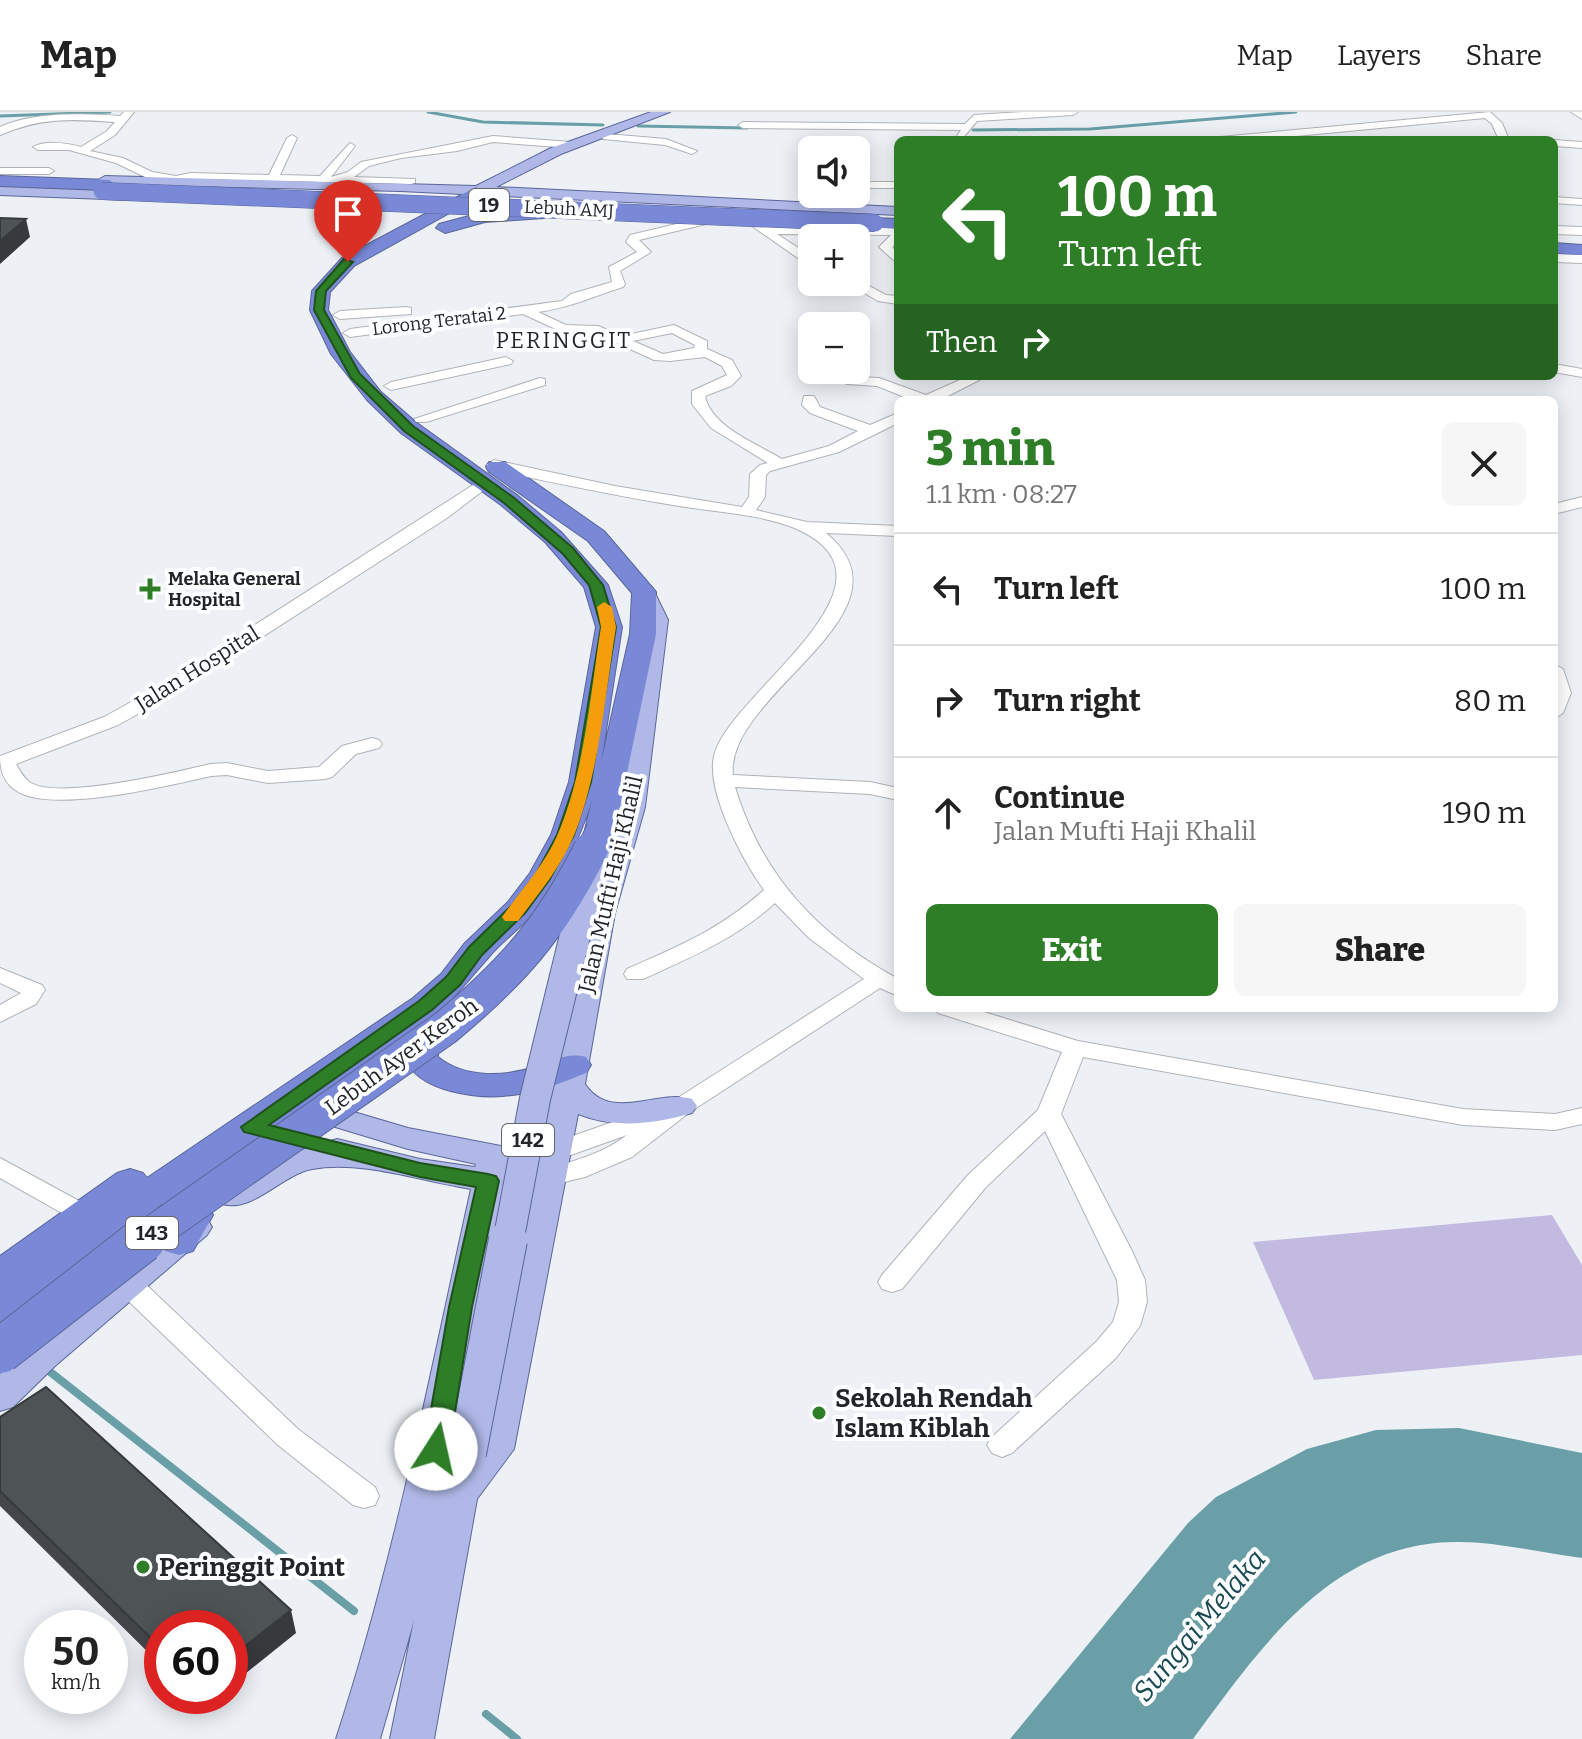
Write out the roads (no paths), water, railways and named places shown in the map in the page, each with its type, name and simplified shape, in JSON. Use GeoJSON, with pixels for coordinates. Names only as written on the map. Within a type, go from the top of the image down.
{"type":"FeatureCollection","features":[{"type":"Feature","properties":{"kind":"highway","name":"Lebuh AMJ"},"geometry":{"type":"LineString","coordinates":[[0,181],[892,222]]}},
{"type":"Feature","properties":{"kind":"highway","name":"Jalan Mufti Haji Khalil"},"geometry":{"type":"LineString","coordinates":[[504,184],[474,211],[398,233],[348,262],[321,291],[319,302],[322,318],[355,376],[409,428],[493,480],[596,536],[644,592]]}},
{"type":"Feature","properties":{"kind":"highway","name":"Lebuh AMJ"},"geometry":{"type":"LineString","coordinates":[[0,189],[106,188]]}},
{"type":"Feature","properties":{"kind":"highway","name":"Jalan Mufti Haji Khalil"},"geometry":{"type":"LineString","coordinates":[[476,192],[444,219],[355,273],[338,301],[345,324],[391,386],[421,419],[493,480],[553,537],[596,585],[609,627],[583,782],[583,832]]}},
{"type":"Feature","properties":{"kind":"highway"},"geometry":{"type":"LineString","coordinates":[[382,206],[402,219],[398,233]]}},
{"type":"Feature","properties":{"kind":"highway"},"geometry":{"type":"LineString","coordinates":[[444,219],[541,214]]}},
{"type":"Feature","properties":{"kind":"highway"},"geometry":{"type":"LineString","coordinates":[[1558,250],[1582,242]]}},
{"type":"Feature","properties":{"kind":"highway"},"geometry":{"type":"LineString","coordinates":[[1558,251],[1582,250]]}},
{"type":"Feature","properties":{"kind":"highway","name":"142"},"geometry":{"type":"LineString","coordinates":[[583,832],[643,634],[644,592]]}},
{"type":"Feature","properties":{"kind":"highway","name":"143"},"geometry":{"type":"LineString","coordinates":[[476,951],[519,909],[544,875],[583,832]]}},
{"type":"Feature","properties":{"kind":"highway","name":"Lebuh Ayer Keroh"},"geometry":{"type":"LineString","coordinates":[[0,1351],[118,1257],[445,1028],[489,992],[525,953],[558,910],[583,832]]}},
{"type":"Feature","properties":{"kind":"highway"},"geometry":{"type":"LineString","coordinates":[[476,951],[431,1015],[418,1044],[420,1057],[428,1069],[454,1082],[492,1087],[572,1074]]}},
{"type":"Feature","properties":{"kind":"highway","name":"Lebuh Ayer Keroh"},"geometry":{"type":"LineString","coordinates":[[0,1276],[163,1159],[380,1021],[476,951]]}},
{"type":"Feature","properties":{"kind":"highway"},"geometry":{"type":"LineString","coordinates":[[0,1312],[125,1211],[385,1036],[453,981]]}},
{"type":"Feature","properties":{"kind":"highway"},"geometry":{"type":"LineString","coordinates":[[125,1211],[155,1199],[181,1198],[190,1205],[194,1215],[179,1241]]}},
{"type":"Feature","properties":{"kind":"main road","name":"19"},"geometry":{"type":"LineString","coordinates":[[504,184],[661,112]]}},
{"type":"Feature","properties":{"kind":"main road","name":"19"},"geometry":{"type":"LineString","coordinates":[[504,184],[571,145],[632,124]]}},
{"type":"Feature","properties":{"kind":"main road"},"geometry":{"type":"LineString","coordinates":[[543,168],[540,185],[555,196]]}},
{"type":"Feature","properties":{"kind":"main road"},"geometry":{"type":"LineString","coordinates":[[0,181],[171,179],[379,186],[430,193],[438,198],[361,205]]}},
{"type":"Feature","properties":{"kind":"main road"},"geometry":{"type":"LineString","coordinates":[[405,184],[476,192],[504,184]]}},
{"type":"Feature","properties":{"kind":"main road"},"geometry":{"type":"LineString","coordinates":[[379,186],[504,184],[555,196],[892,222]]}},
{"type":"Feature","properties":{"kind":"main road"},"geometry":{"type":"LineString","coordinates":[[0,189],[382,206],[444,219]]}},
{"type":"Feature","properties":{"kind":"main road"},"geometry":{"type":"LineString","coordinates":[[594,197],[532,197],[523,198],[515,204],[529,211],[607,218]]}},
{"type":"Feature","properties":{"kind":"main road"},"geometry":{"type":"LineString","coordinates":[[474,211],[759,227],[892,222]]}},
{"type":"Feature","properties":{"kind":"main road","name":"Jalan Mufti Haji Khalil"},"geometry":{"type":"LineString","coordinates":[[412,1739],[459,1494],[495,1449],[572,1074],[601,913],[632,807],[657,620],[644,592]]}},
{"type":"Feature","properties":{"kind":"main road","name":"142"},"geometry":{"type":"LineString","coordinates":[[459,1494],[481,1397],[535,1101],[589,890],[583,832]]}},
{"type":"Feature","properties":{"kind":"main road"},"geometry":{"type":"LineString","coordinates":[[572,1074],[583,1105],[594,1111],[611,1115],[681,1106]]}},
{"type":"Feature","properties":{"kind":"main road"},"geometry":{"type":"LineString","coordinates":[[288,1102],[491,1169],[513,1183],[551,1165]]}},
{"type":"Feature","properties":{"kind":"main road"},"geometry":{"type":"LineString","coordinates":[[251,1127],[355,1155]]}},
{"type":"Feature","properties":{"kind":"main road"},"geometry":{"type":"LineString","coordinates":[[0,1397],[127,1283],[215,1210],[261,1177],[295,1159],[355,1155],[491,1169]]}},
{"type":"Feature","properties":{"kind":"main road","name":"142"},"geometry":{"type":"LineString","coordinates":[[358,1739],[393,1631],[430,1481],[461,1307],[491,1169]]}},
{"type":"Feature","properties":{"kind":"street"},"geometry":{"type":"LineString","coordinates":[[938,112],[944,127]]}},
{"type":"Feature","properties":{"kind":"street"},"geometry":{"type":"LineString","coordinates":[[963,136],[970,120],[980,117],[1073,112]]}},
{"type":"Feature","properties":{"kind":"street"},"geometry":{"type":"LineString","coordinates":[[1576,112],[1582,116]]}},
{"type":"Feature","properties":{"kind":"street"},"geometry":{"type":"LineString","coordinates":[[0,132],[13,120],[23,118],[126,116]]}},
{"type":"Feature","properties":{"kind":"street"},"geometry":{"type":"LineString","coordinates":[[83,151],[111,133],[126,116]]}},
{"type":"Feature","properties":{"kind":"street"},"geometry":{"type":"LineString","coordinates":[[1306,136],[1489,116]]}},
{"type":"Feature","properties":{"kind":"street"},"geometry":{"type":"LineString","coordinates":[[1365,136],[1393,134],[1489,116]]}},
{"type":"Feature","properties":{"kind":"street"},"geometry":{"type":"LineString","coordinates":[[1489,116],[1502,136]]}},
{"type":"Feature","properties":{"kind":"street"},"geometry":{"type":"LineString","coordinates":[[743,125],[968,127]]}},
{"type":"Feature","properties":{"kind":"street"},"geometry":{"type":"LineString","coordinates":[[1278,136],[1358,130],[1393,134]]}},
{"type":"Feature","properties":{"kind":"street"},"geometry":{"type":"LineString","coordinates":[[607,137],[657,141],[692,151]]}},
{"type":"Feature","properties":{"kind":"street"},"geometry":{"type":"LineString","coordinates":[[273,178],[292,138]]}},
{"type":"Feature","properties":{"kind":"street"},"geometry":{"type":"LineString","coordinates":[[328,180],[352,174],[365,164],[401,155],[457,148],[493,139],[571,145]]}},
{"type":"Feature","properties":{"kind":"street"},"geometry":{"type":"LineString","coordinates":[[1558,143],[1582,145]]}},
{"type":"Feature","properties":{"kind":"street"},"geometry":{"type":"LineString","coordinates":[[328,180],[350,146]]}},
{"type":"Feature","properties":{"kind":"street"},"geometry":{"type":"LineString","coordinates":[[38,147],[83,151],[86,155],[128,163],[149,175],[171,179],[242,177],[405,184]]}},
{"type":"Feature","properties":{"kind":"street"},"geometry":{"type":"LineString","coordinates":[[0,171],[49,171]]}},
{"type":"Feature","properties":{"kind":"street"},"geometry":{"type":"LineString","coordinates":[[870,185],[894,185]]}},
{"type":"Feature","properties":{"kind":"street"},"geometry":{"type":"LineString","coordinates":[[1558,203],[1582,204]]}},
{"type":"Feature","properties":{"kind":"street","name":"Lorong Teratai 2"},"geometry":{"type":"LineString","coordinates":[[345,324],[430,320],[528,311],[566,304],[576,297],[619,284],[613,270],[644,255],[644,250],[632,242],[634,238],[702,222]]}},
{"type":"Feature","properties":{"kind":"street"},"geometry":{"type":"LineString","coordinates":[[892,222],[885,247],[894,256]]}},
{"type":"Feature","properties":{"kind":"street"},"geometry":{"type":"LineString","coordinates":[[759,227],[798,253]]}},
{"type":"Feature","properties":{"kind":"street"},"geometry":{"type":"LineString","coordinates":[[1558,230],[1582,231]]}},
{"type":"Feature","properties":{"kind":"street"},"geometry":{"type":"LineString","coordinates":[[1558,252],[1582,259]]}},
{"type":"Feature","properties":{"kind":"street"},"geometry":{"type":"LineString","coordinates":[[870,291],[894,299]]}},
{"type":"Feature","properties":{"kind":"street"},"geometry":{"type":"LineString","coordinates":[[345,324],[503,301]]}},
{"type":"Feature","properties":{"kind":"street"},"geometry":{"type":"LineString","coordinates":[[528,311],[557,326],[572,330],[596,330],[612,338],[624,339],[674,329],[702,344],[700,349]]}},
{"type":"Feature","properties":{"kind":"street"},"geometry":{"type":"LineString","coordinates":[[624,339],[662,357],[700,349],[724,360],[735,372],[726,383],[697,394],[697,401],[723,429],[779,463]]}},
{"type":"Feature","properties":{"kind":"street"},"geometry":{"type":"LineString","coordinates":[[391,386],[506,361]]}},
{"type":"Feature","properties":{"kind":"street"},"geometry":{"type":"LineString","coordinates":[[1558,369],[1582,373]]}},
{"type":"Feature","properties":{"kind":"street"},"geometry":{"type":"LineString","coordinates":[[936,396],[971,380]]}},
{"type":"Feature","properties":{"kind":"street"},"geometry":{"type":"LineString","coordinates":[[421,419],[540,382]]}},
{"type":"Feature","properties":{"kind":"street"},"geometry":{"type":"LineString","coordinates":[[870,382],[916,396]]}},
{"type":"Feature","properties":{"kind":"street"},"geometry":{"type":"LineString","coordinates":[[809,399],[809,405],[815,410],[872,431]]}},
{"type":"Feature","properties":{"kind":"street"},"geometry":{"type":"LineString","coordinates":[[747,512],[757,497],[758,474],[779,463],[834,449],[894,419]]}},
{"type":"Feature","properties":{"kind":"street","name":"Jalan Hospital"},"geometry":{"type":"LineString","coordinates":[[2,763],[111,721],[165,691],[493,480],[615,491],[747,512],[807,527],[894,531]]}},
{"type":"Feature","properties":{"kind":"street"},"geometry":{"type":"LineString","coordinates":[[1558,508],[1582,502]]}},
{"type":"Feature","properties":{"kind":"street"},"geometry":{"type":"LineString","coordinates":[[551,1165],[585,1168],[623,1151],[681,1106],[888,984],[837,949],[775,891],[750,850],[723,780],[722,764],[730,735],[818,637],[841,600],[846,582],[841,560],[827,542],[807,527]]}},
{"type":"Feature","properties":{"kind":"street"},"geometry":{"type":"LineString","coordinates":[[1558,681],[1562,693],[1558,703]]}},
{"type":"Feature","properties":{"kind":"street"},"geometry":{"type":"LineString","coordinates":[[2,763],[23,787],[37,793],[115,790],[211,770],[227,769],[268,777],[325,773],[349,750],[372,744]]}},
{"type":"Feature","properties":{"kind":"street"},"geometry":{"type":"LineString","coordinates":[[723,780],[870,788],[894,793]]}},
{"type":"Feature","properties":{"kind":"street"},"geometry":{"type":"LineString","coordinates":[[635,974],[710,941],[741,922],[775,891]]}},
{"type":"Feature","properties":{"kind":"street"},"geometry":{"type":"LineString","coordinates":[[0,975],[34,990],[28,999],[0,1015]]}},
{"type":"Feature","properties":{"kind":"street"},"geometry":{"type":"LineString","coordinates":[[959,1012],[1075,1048],[1463,1117],[1555,1122],[1582,1116]]}},
{"type":"Feature","properties":{"kind":"street"},"geometry":{"type":"LineString","coordinates":[[892,1282],[977,1181],[1049,1114],[1075,1048]]}},
{"type":"Feature","properties":{"kind":"street"},"geometry":{"type":"LineString","coordinates":[[1002,1445],[1106,1350],[1126,1326],[1133,1302],[1131,1280],[1119,1251],[1049,1114]]}},
{"type":"Feature","properties":{"kind":"street"},"geometry":{"type":"LineString","coordinates":[[0,1167],[83,1214]]}},
{"type":"Feature","properties":{"kind":"street"},"geometry":{"type":"LineString","coordinates":[[127,1283],[288,1437],[364,1496]]}},
{"type":"Feature","properties":{"kind":"water","name":"Sungai Melaka"},"geometry":{"type":"Polygon","coordinates":[[[1459,1428],[1582,1453],[1582,1558],[1470,1542],[1411,1547],[1371,1561],[1335,1581],[1302,1608],[1244,1671],[1193,1739],[1010,1739],[1188,1523],[1216,1497],[1307,1449],[1376,1430],[1459,1428]]]}},
{"type":"Feature","properties":{"kind":"waterway"},"geometry":{"type":"LineString","coordinates":[[0,116],[110,112]]}},
{"type":"Feature","properties":{"kind":"waterway"},"geometry":{"type":"LineString","coordinates":[[428,112],[483,122],[603,125]]}},
{"type":"Feature","properties":{"kind":"waterway"},"geometry":{"type":"LineString","coordinates":[[973,130],[1090,129],[1296,112]]}},
{"type":"Feature","properties":{"kind":"waterway"},"geometry":{"type":"LineString","coordinates":[[638,126],[747,128]]}},
{"type":"Feature","properties":{"kind":"waterway"},"geometry":{"type":"LineString","coordinates":[[49,1371],[354,1611]]}},
{"type":"Feature","properties":{"kind":"waterway"},"geometry":{"type":"LineString","coordinates":[[486,1714],[517,1739]]}},
{"type":"Feature","properties":{"kind":"place","name":"Melaka General Hospital"},"geometry":{"type":"Point","coordinates":[150,589]}},
{"type":"Feature","properties":{"kind":"place","name":"Sekolah Rendah Islam Kiblah"},"geometry":{"type":"Point","coordinates":[819,1413]}},
{"type":"Feature","properties":{"kind":"place","name":"Peringgit Point"},"geometry":{"type":"Point","coordinates":[143,1567]}},
{"type":"Feature","properties":{"kind":"district","name":"PERINGGIT"},"geometry":{"type":"Point","coordinates":[564,340]}}]}
